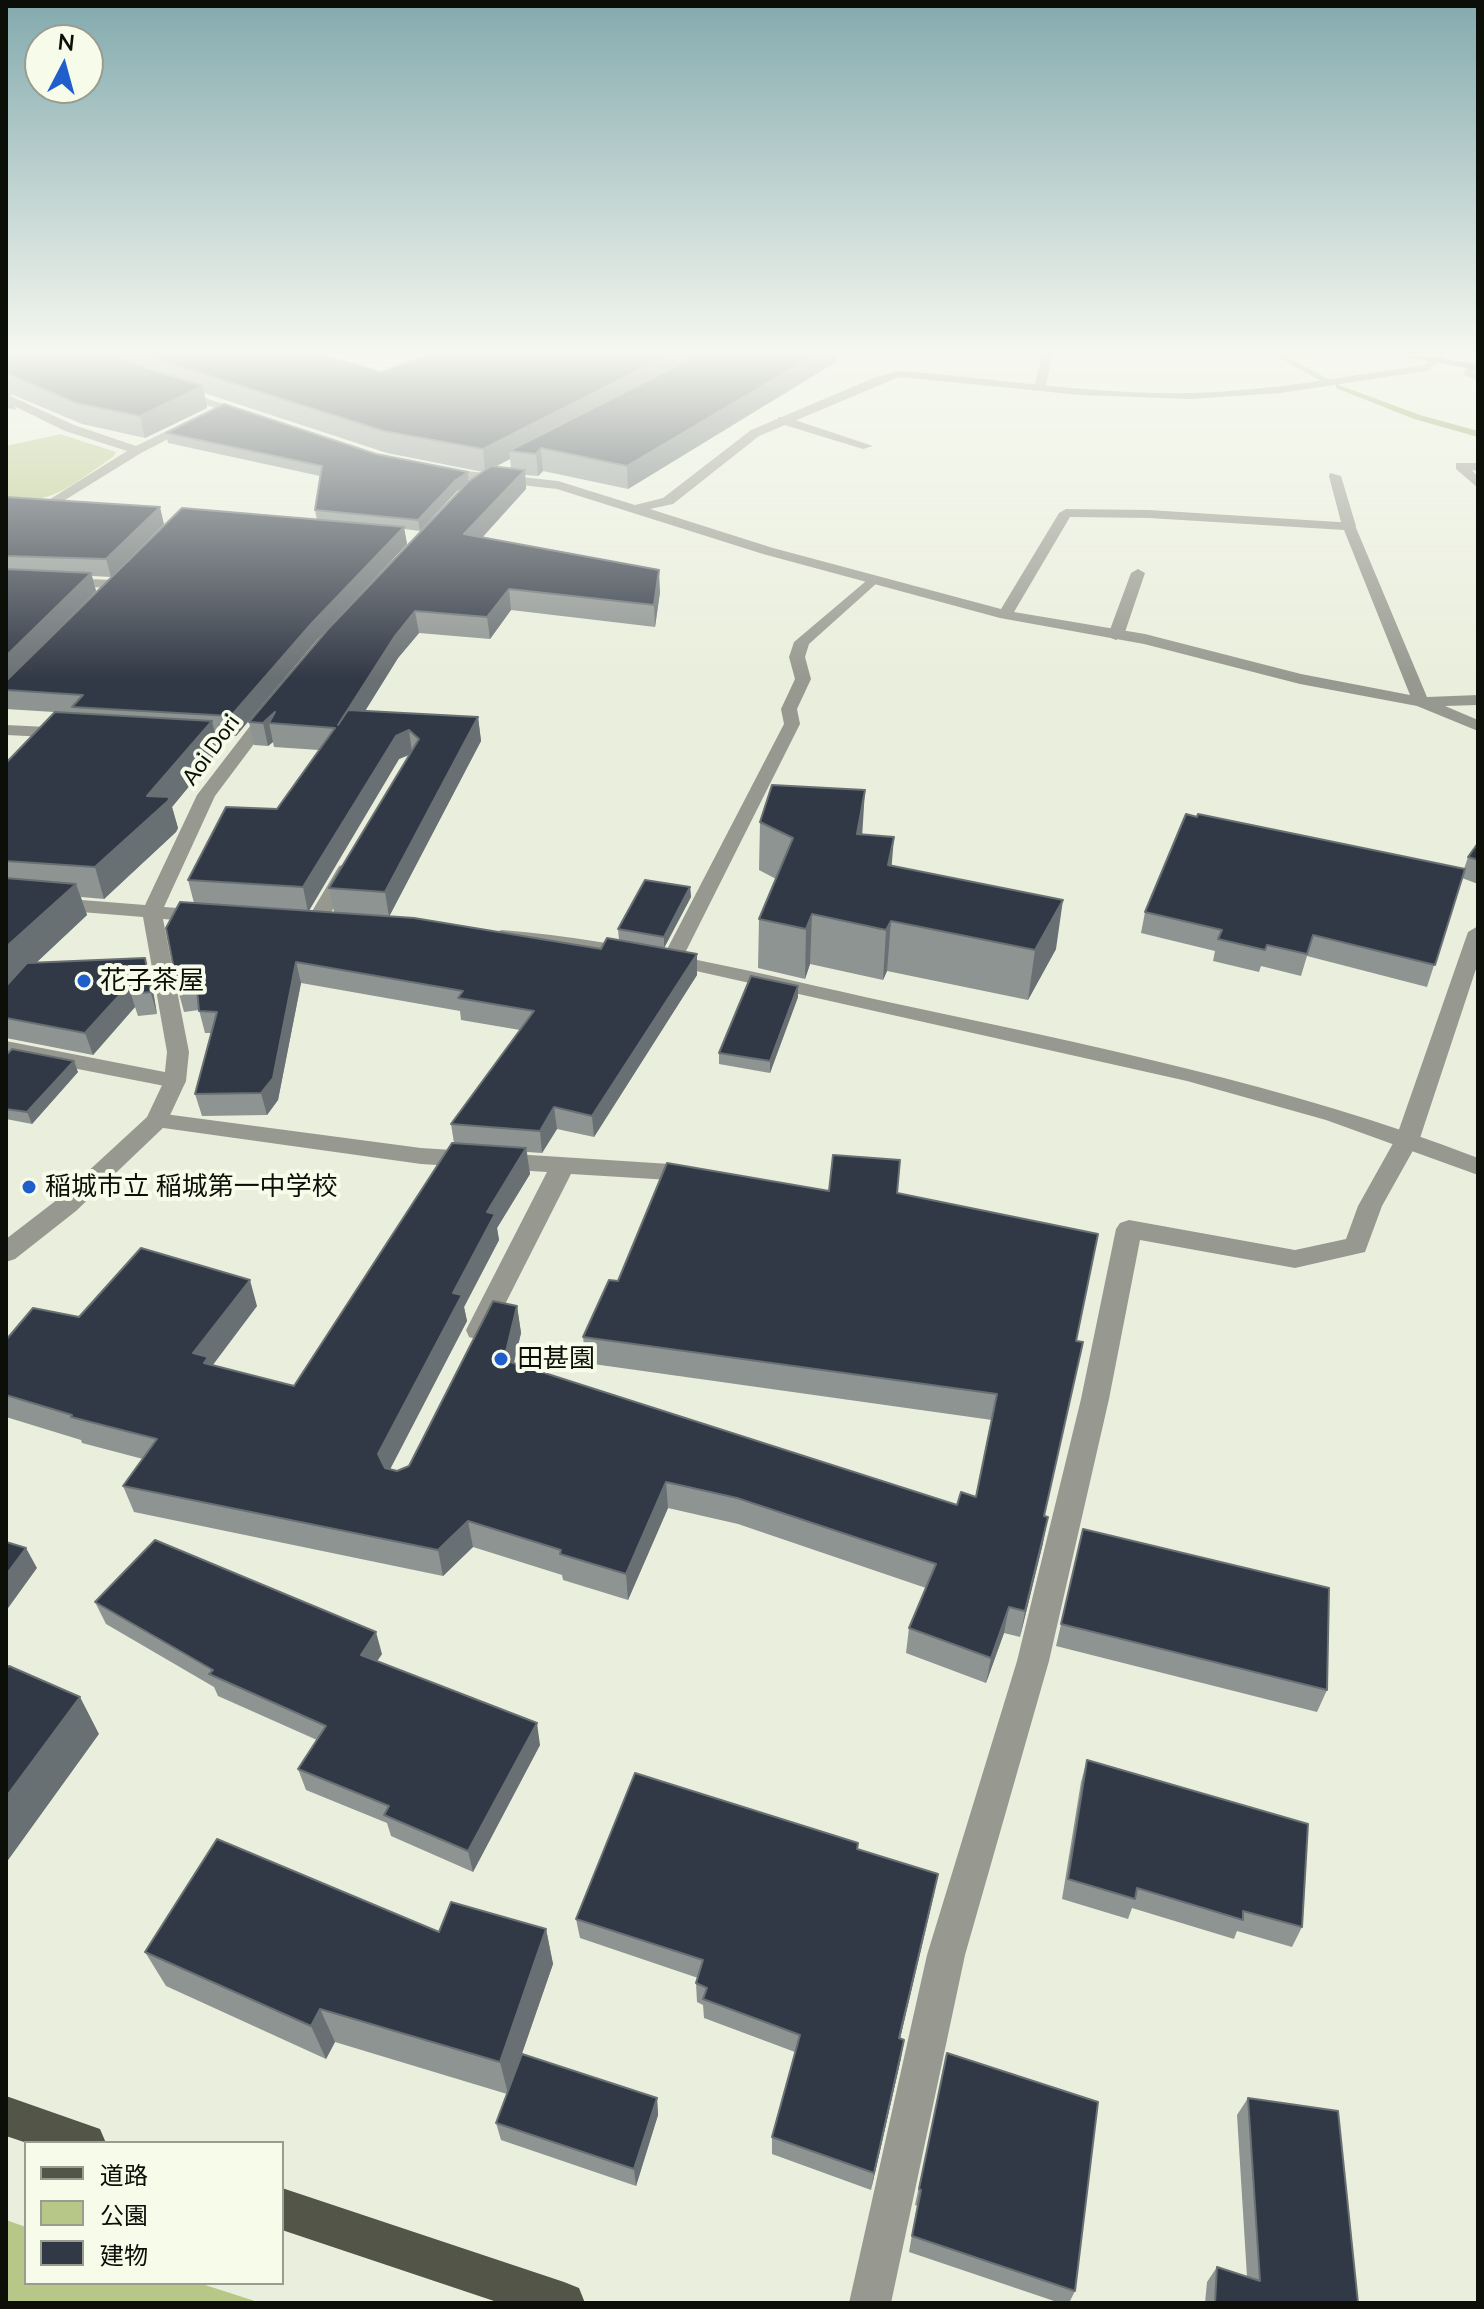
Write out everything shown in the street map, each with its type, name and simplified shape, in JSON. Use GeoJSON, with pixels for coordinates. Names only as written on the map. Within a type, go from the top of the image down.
{"type":"FeatureCollection","features":[{"type":"Feature","properties":{"kind":"main road"},"geometry":{"type":"LineString","coordinates":[[6,2116],[80,2141]]}},
{"type":"Feature","properties":{"kind":"main road"},"geometry":{"type":"LineString","coordinates":[[284,2210],[564,2303]]}},
{"type":"Feature","properties":{"kind":"street"},"geometry":{"type":"LineString","coordinates":[[75,511],[38,508],[114,464]]}},
{"type":"Feature","properties":{"kind":"street"},"geometry":{"type":"LineString","coordinates":[[464,496],[485,479],[512,464]]}},
{"type":"Feature","properties":{"kind":"street"},"geometry":{"type":"LineString","coordinates":[[634,510],[668,501],[716,464]]}},
{"type":"Feature","properties":{"kind":"street"},"geometry":{"type":"LineString","coordinates":[[1478,467],[1460,466],[1478,484]]}},
{"type":"Feature","properties":{"kind":"street"},"geometry":{"type":"LineString","coordinates":[[429,469],[485,479],[558,485],[872,580],[1005,615],[1145,639],[1300,679],[1421,702],[1478,726]]}},
{"type":"Feature","properties":{"kind":"street"},"geometry":{"type":"LineString","coordinates":[[1335,476],[1349,526],[1421,702]]}},
{"type":"Feature","properties":{"kind":"street"},"geometry":{"type":"LineString","coordinates":[[1005,615],[1066,513],[1149,514],[1349,526]]}},
{"type":"Feature","properties":{"kind":"street"},"geometry":{"type":"LineString","coordinates":[[1116,635],[1138,573]]}},
{"type":"Feature","properties":{"kind":"street"},"geometry":{"type":"LineString","coordinates":[[6,580],[115,584]]}},
{"type":"Feature","properties":{"kind":"street"},"geometry":{"type":"LineString","coordinates":[[672,959],[792,724],[789,709],[803,679],[797,657],[802,642],[872,580]]}},
{"type":"Feature","properties":{"kind":"street","name":"Aoi Dori"},"geometry":{"type":"LineString","coordinates":[[152,912],[206,795],[234,743],[283,695]]}},
{"type":"Feature","properties":{"kind":"street"},"geometry":{"type":"LineString","coordinates":[[1421,702],[1478,700]]}},
{"type":"Feature","properties":{"kind":"street"},"geometry":{"type":"LineString","coordinates":[[6,730],[85,734]]}},
{"type":"Feature","properties":{"kind":"street"},"geometry":{"type":"LineString","coordinates":[[347,925],[308,922],[355,855]]}},
{"type":"Feature","properties":{"kind":"street"},"geometry":{"type":"LineString","coordinates":[[6,900],[226,917]]}},
{"type":"Feature","properties":{"kind":"street"},"geometry":{"type":"LineString","coordinates":[[6,1253],[67,1205],[157,1121],[175,1081],[178,1052],[152,912]]}},
{"type":"Feature","properties":{"kind":"street"},"geometry":{"type":"LineString","coordinates":[[870,2303],[946,1955],[1033,1661],[1095,1399],[1129,1229],[1295,1259],[1356,1246],[1370,1206],[1408,1138],[1478,932]]}},
{"type":"Feature","properties":{"kind":"street"},"geometry":{"type":"LineString","coordinates":[[473,934],[536,938],[672,959],[1239,1088],[1408,1138],[1478,1167]]}},
{"type":"Feature","properties":{"kind":"street"},"geometry":{"type":"LineString","coordinates":[[6,1048],[175,1081]]}},
{"type":"Feature","properties":{"kind":"street"},"geometry":{"type":"LineString","coordinates":[[157,1121],[421,1156],[670,1172],[712,1182]]}},
{"type":"Feature","properties":{"kind":"street"},"geometry":{"type":"LineString","coordinates":[[465,1358],[563,1165]]}},
{"type":"Feature","properties":{"kind":"green space"},"geometry":{"type":"Polygon","coordinates":[[[6,464],[103,464],[51,495],[6,501],[6,464]]]}},
{"type":"Feature","properties":{"kind":"green space"},"geometry":{"type":"Polygon","coordinates":[[[6,2220],[24,2226],[24,2285],[205,2285],[261,2303],[6,2303],[6,2220]]]}},
{"type":"Feature","properties":{"kind":"building"},"geometry":{"type":"Polygon","coordinates":[[[311,464],[426,464],[468,472],[456,480],[418,520],[315,510],[322,466],[311,464]]]}},
{"type":"Feature","properties":{"kind":"building"},"geometry":{"type":"Polygon","coordinates":[[[491,466],[525,470],[464,534],[659,570],[654,605],[509,589],[487,617],[415,611],[395,636],[338,725],[348,710],[478,717],[385,892],[329,888],[419,739],[409,730],[396,736],[303,887],[188,880],[226,807],[277,809],[335,728],[269,723],[275,712],[263,723],[249,722],[328,629],[469,481],[491,466]]]}},
{"type":"Feature","properties":{"kind":"building"},"geometry":{"type":"Polygon","coordinates":[[[6,497],[160,507],[106,559],[6,556],[6,497]]]}},
{"type":"Feature","properties":{"kind":"building"},"geometry":{"type":"Polygon","coordinates":[[[182,508],[404,527],[312,623],[231,716],[72,707],[83,695],[6,690],[6,681],[182,508]]]}},
{"type":"Feature","properties":{"kind":"building"},"geometry":{"type":"Polygon","coordinates":[[[6,569],[91,573],[6,656],[6,569]]]}},
{"type":"Feature","properties":{"kind":"building"},"geometry":{"type":"Polygon","coordinates":[[[55,712],[212,721],[147,796],[170,797],[168,801],[95,867],[6,861],[6,763],[55,712]]]}},
{"type":"Feature","properties":{"kind":"building"},"geometry":{"type":"Polygon","coordinates":[[[772,785],[865,790],[857,834],[894,837],[888,865],[1063,900],[1035,950],[891,921],[886,930],[812,914],[806,929],[759,919],[793,838],[760,822],[772,785]]]}},
{"type":"Feature","properties":{"kind":"building"},"geometry":{"type":"Polygon","coordinates":[[[1186,814],[1465,869],[1435,965],[1313,935],[1307,954],[1267,945],[1265,950],[1218,939],[1222,930],[1145,912],[1186,814]]]}},
{"type":"Feature","properties":{"kind":"building"},"geometry":{"type":"Polygon","coordinates":[[[1478,843],[1478,860],[1468,857],[1478,843]]]}},
{"type":"Feature","properties":{"kind":"building"},"geometry":{"type":"Polygon","coordinates":[[[6,878],[76,884],[6,947],[6,878]]]}},
{"type":"Feature","properties":{"kind":"building"},"geometry":{"type":"Polygon","coordinates":[[[645,880],[690,887],[664,937],[618,929],[645,880]]]}},
{"type":"Feature","properties":{"kind":"building"},"geometry":{"type":"Polygon","coordinates":[[[180,902],[414,918],[601,949],[607,938],[697,954],[592,1116],[554,1107],[540,1131],[451,1124],[534,1011],[458,998],[463,991],[296,962],[273,1078],[261,1093],[195,1094],[217,1012],[199,1011],[197,989],[178,990],[166,928],[180,902]]]}},
{"type":"Feature","properties":{"kind":"building"},"geometry":{"type":"Polygon","coordinates":[[[145,958],[151,992],[131,994],[146,966],[85,1033],[6,1018],[6,986],[27,963],[145,958]]]}},
{"type":"Feature","properties":{"kind":"building"},"geometry":{"type":"Polygon","coordinates":[[[751,976],[798,986],[770,1061],[719,1053],[751,976]]]}},
{"type":"Feature","properties":{"kind":"building"},"geometry":{"type":"Polygon","coordinates":[[[12,1049],[74,1061],[27,1112],[6,1109],[6,1055],[12,1049]]]}},
{"type":"Feature","properties":{"kind":"building"},"geometry":{"type":"Polygon","coordinates":[[[452,1143],[526,1148],[487,1212],[495,1214],[453,1293],[462,1295],[378,1454],[385,1468],[397,1471],[409,1466],[493,1301],[517,1306],[504,1360],[957,1505],[961,1492],[976,1497],[997,1394],[583,1337],[609,1280],[618,1281],[667,1163],[829,1191],[833,1155],[900,1160],[897,1193],[1098,1234],[1076,1341],[1083,1342],[1044,1516],[1048,1517],[1025,1611],[1009,1607],[991,1658],[909,1628],[936,1564],[737,1498],[666,1482],[626,1574],[468,1521],[438,1550],[123,1486],[157,1439],[71,1417],[6,1395],[6,1340],[33,1308],[79,1317],[141,1248],[250,1280],[193,1353],[208,1357],[204,1363],[294,1386],[452,1143]]]}},
{"type":"Feature","properties":{"kind":"building"},"geometry":{"type":"Polygon","coordinates":[[[1083,1529],[1329,1588],[1327,1690],[1061,1624],[1083,1529]]]}},
{"type":"Feature","properties":{"kind":"building"},"geometry":{"type":"Polygon","coordinates":[[[155,1540],[376,1632],[361,1655],[537,1723],[468,1851],[384,1815],[389,1806],[298,1769],[326,1726],[209,1674],[213,1670],[95,1602],[155,1540]]]}},
{"type":"Feature","properties":{"kind":"building"},"geometry":{"type":"Polygon","coordinates":[[[6,1542],[26,1548],[6,1575],[6,1542]]]}},
{"type":"Feature","properties":{"kind":"building"},"geometry":{"type":"Polygon","coordinates":[[[9,1666],[80,1697],[6,1797],[6,1669],[9,1666]]]}},
{"type":"Feature","properties":{"kind":"building"},"geometry":{"type":"Polygon","coordinates":[[[1087,1760],[1308,1824],[1302,1927],[1243,1911],[1243,1920],[1137,1888],[1135,1899],[1068,1879],[1087,1760]]]}},
{"type":"Feature","properties":{"kind":"building"},"geometry":{"type":"Polygon","coordinates":[[[635,1773],[858,1843],[857,1849],[938,1874],[899,2038],[904,2040],[874,2173],[772,2137],[800,2035],[703,1999],[707,1988],[696,1983],[703,1960],[576,1919],[635,1773]]]}},
{"type":"Feature","properties":{"kind":"building"},"geometry":{"type":"Polygon","coordinates":[[[217,1839],[439,1932],[451,1902],[546,1929],[500,2062],[320,2009],[311,2026],[145,1952],[217,1839]]]}},
{"type":"Feature","properties":{"kind":"building"},"geometry":{"type":"Polygon","coordinates":[[[947,2053],[1098,2102],[1075,2291],[912,2236],[947,2053]]]}},
{"type":"Feature","properties":{"kind":"building"},"geometry":{"type":"Polygon","coordinates":[[[522,2054],[657,2098],[634,2169],[496,2123],[522,2054]]]}},
{"type":"Feature","properties":{"kind":"building"},"geometry":{"type":"Polygon","coordinates":[[[1248,2098],[1338,2111],[1358,2303],[1215,2303],[1217,2267],[1260,2281],[1248,2098]]]}},
{"type":"Feature","properties":{"kind":"place","name":"花子茶屋"},"geometry":{"type":"Point","coordinates":[84,981]}},
{"type":"Feature","properties":{"kind":"place","name":"稲城市立 稲城第一中学校"},"geometry":{"type":"Point","coordinates":[29,1187]}},
{"type":"Feature","properties":{"kind":"place","name":"田甚園"},"geometry":{"type":"Point","coordinates":[501,1359]}}]}
